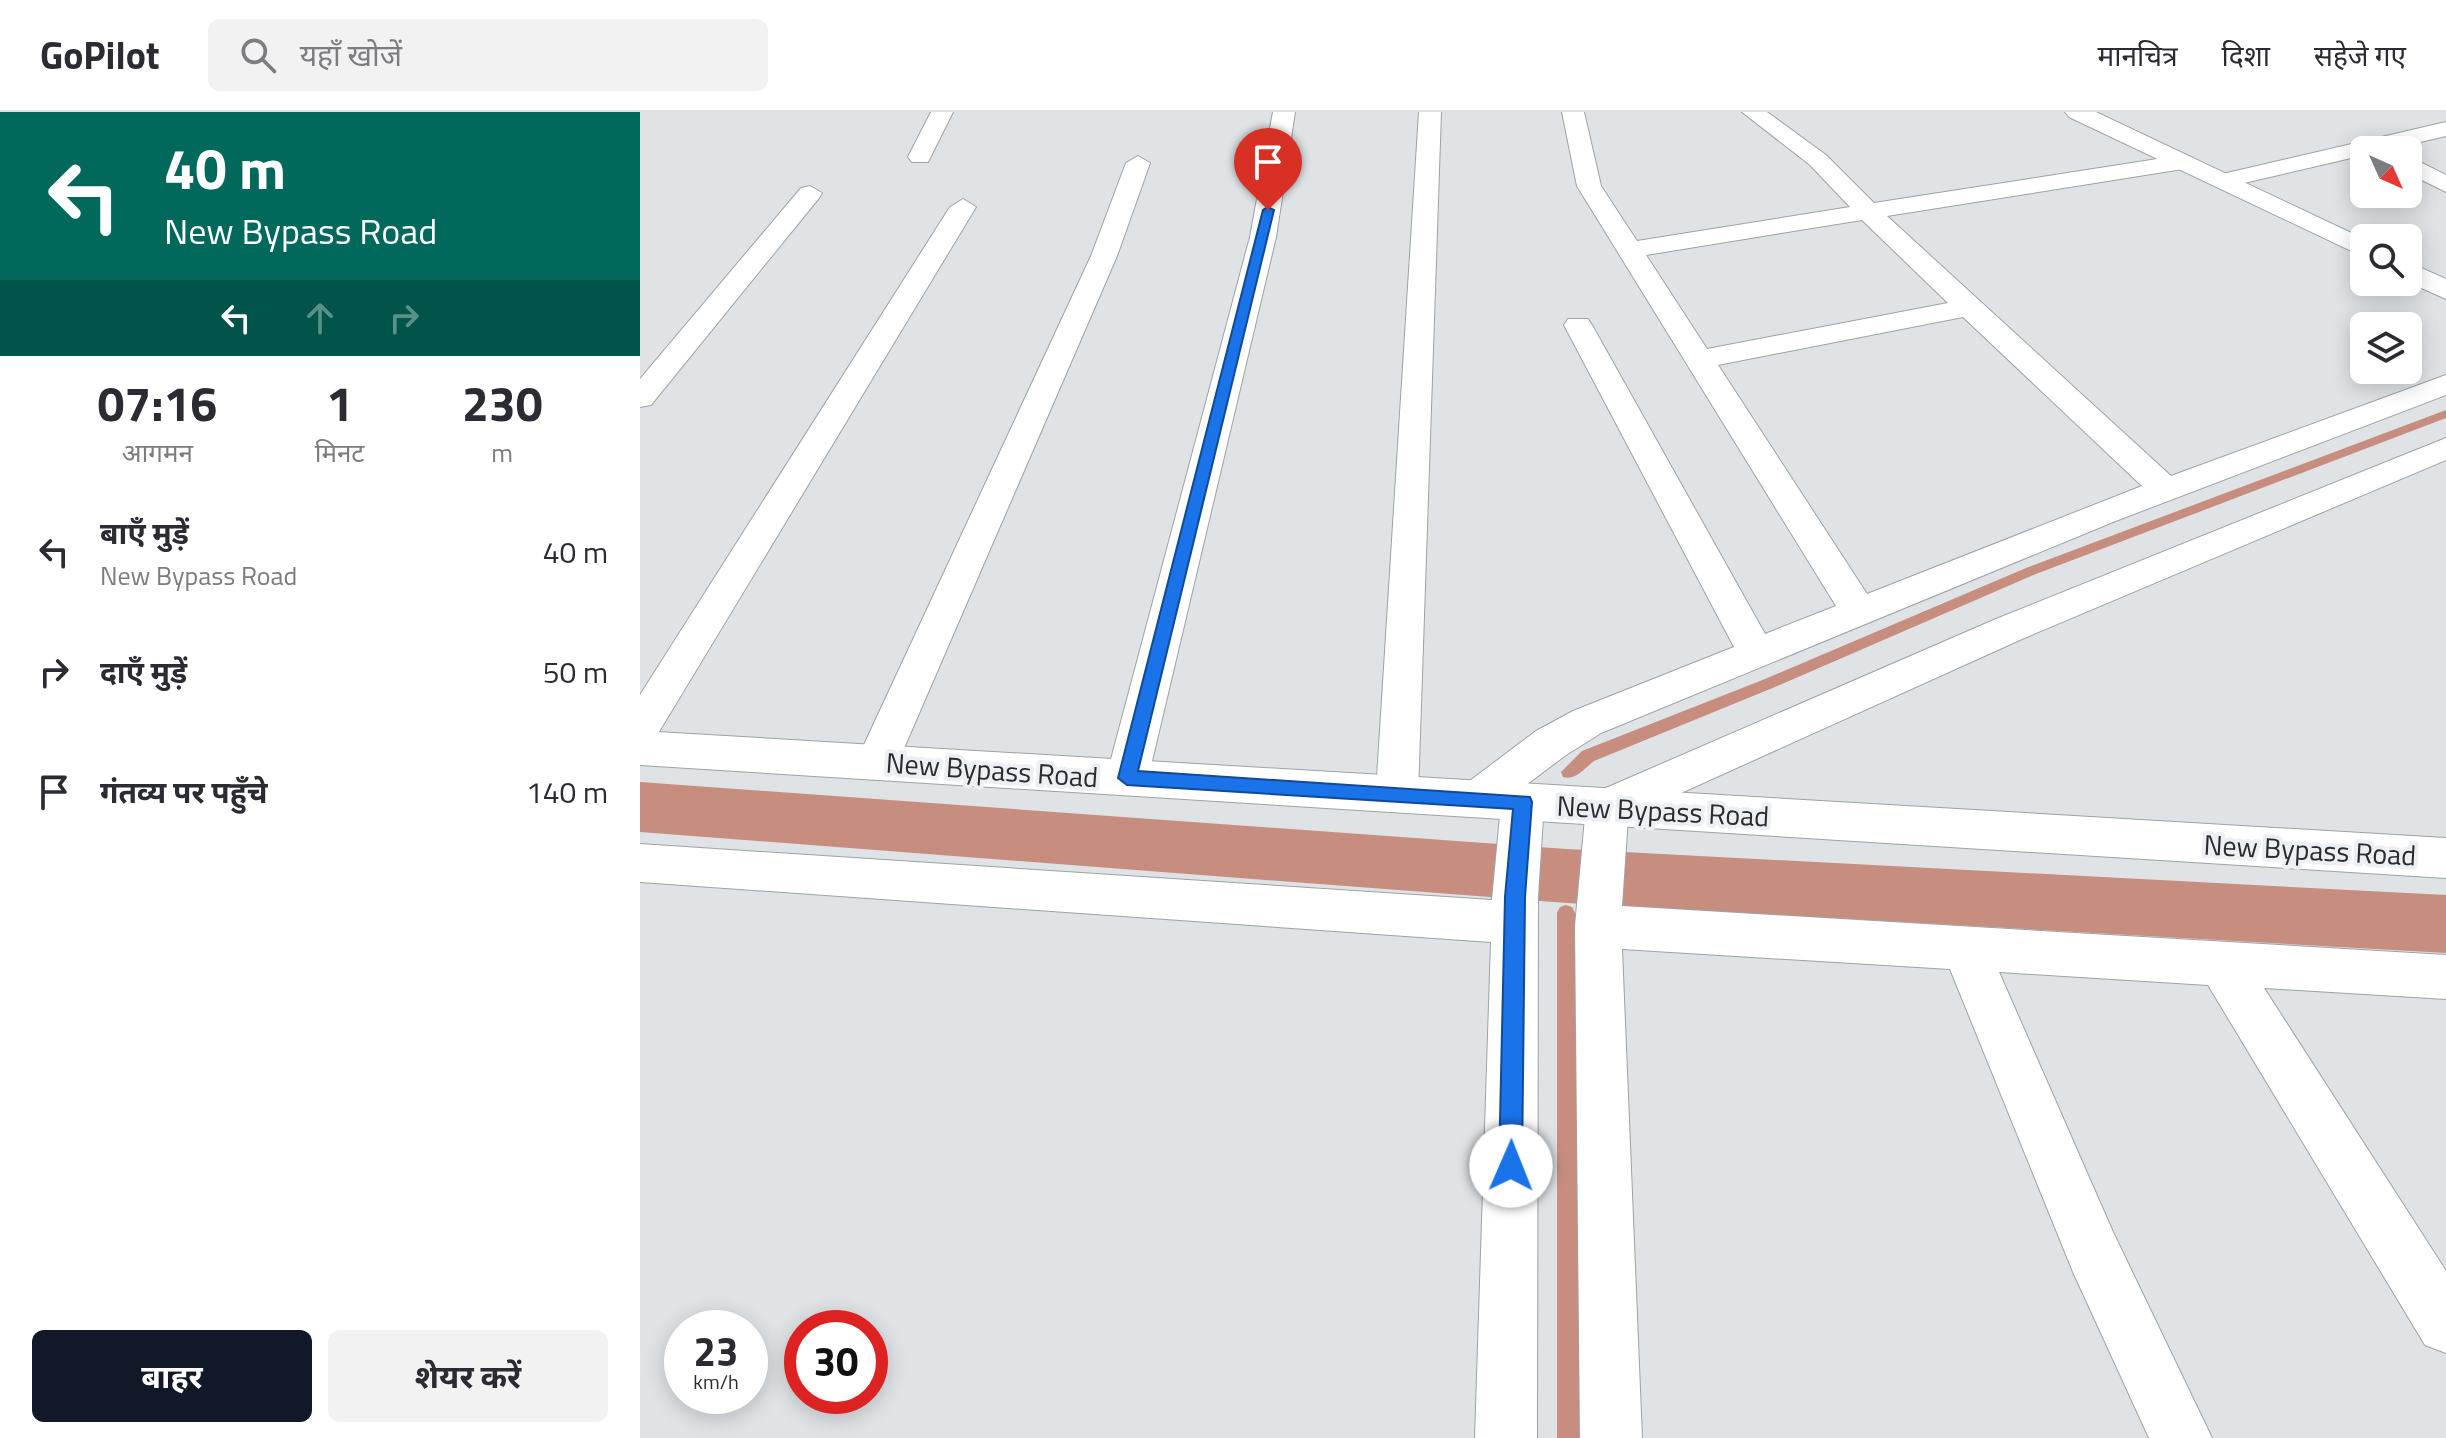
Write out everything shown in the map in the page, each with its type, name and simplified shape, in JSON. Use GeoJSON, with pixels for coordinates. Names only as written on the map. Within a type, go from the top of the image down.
{"type":"FeatureCollection","features":[{"type":"Feature","properties":{"kind":"main road"},"geometry":{"type":"LineString","coordinates":[[2077,112],[2350,242]]}},
{"type":"Feature","properties":{"kind":"main road"},"geometry":{"type":"LineString","coordinates":[[2422,278],[2446,290]]}},
{"type":"Feature","properties":{"kind":"main road","name":"New Bypass Road"},"geometry":{"type":"LineString","coordinates":[[640,748],[2446,858]]}},
{"type":"Feature","properties":{"kind":"street"},"geometry":{"type":"LineString","coordinates":[[920,157],[942,112]]}},
{"type":"Feature","properties":{"kind":"street"},"geometry":{"type":"LineString","coordinates":[[1127,778],[1263,237],[1284,112]]}},
{"type":"Feature","properties":{"kind":"street"},"geometry":{"type":"LineString","coordinates":[[1397,794],[1413,521],[1430,112]]}},
{"type":"Feature","properties":{"kind":"street"},"geometry":{"type":"LineString","coordinates":[[1573,112],[1589,186],[1859,612]]}},
{"type":"Feature","properties":{"kind":"street"},"geometry":{"type":"LineString","coordinates":[[1753,112],[1818,160],[1969,307],[2166,490]]}},
{"type":"Feature","properties":{"kind":"street"},"geometry":{"type":"LineString","coordinates":[[2420,136],[2446,129]]}},
{"type":"Feature","properties":{"kind":"street"},"geometry":{"type":"LineString","coordinates":[[2223,181],[2350,153]]}},
{"type":"Feature","properties":{"kind":"street"},"geometry":{"type":"LineString","coordinates":[[1628,250],[2183,162]]}},
{"type":"Feature","properties":{"kind":"street"},"geometry":{"type":"LineString","coordinates":[[877,762],[1104,256],[1138,163]]}},
{"type":"Feature","properties":{"kind":"street"},"geometry":{"type":"LineString","coordinates":[[2422,171],[2446,185]]}},
{"type":"Feature","properties":{"kind":"street"},"geometry":{"type":"LineString","coordinates":[[640,398],[810,193]]}},
{"type":"Feature","properties":{"kind":"street"},"geometry":{"type":"LineString","coordinates":[[640,729],[963,207]]}},
{"type":"Feature","properties":{"kind":"street"},"geometry":{"type":"LineString","coordinates":[[1697,360],[1969,307]]}},
{"type":"Feature","properties":{"kind":"street"},"geometry":{"type":"LineString","coordinates":[[1578,325],[1757,654]]}},
{"type":"Feature","properties":{"kind":"street"},"geometry":{"type":"LineString","coordinates":[[1478,799],[1551,743],[1587,722],[2166,490],[2446,384]]}},
{"type":"Feature","properties":{"kind":"street"},"geometry":{"type":"LineString","coordinates":[[1611,1438],[1600,895],[1607,807],[2009,629],[2446,448]]}},
{"type":"Feature","properties":{"kind":"street"},"geometry":{"type":"LineString","coordinates":[[1506,1438],[1516,892],[1523,802]]}},
{"type":"Feature","properties":{"kind":"street"},"geometry":{"type":"LineString","coordinates":[[640,863],[1516,892]]}},
{"type":"Feature","properties":{"kind":"street"},"geometry":{"type":"LineString","coordinates":[[1600,895],[1965,947],[2446,977]]}},
{"type":"Feature","properties":{"kind":"street"},"geometry":{"type":"LineString","coordinates":[[1965,947],[2093,1252],[2181,1438]]}},
{"type":"Feature","properties":{"kind":"street"},"geometry":{"type":"LineString","coordinates":[[2222,965],[2446,1324]]}},
{"type":"Feature","properties":{"kind":"waterway"},"geometry":{"type":"LineString","coordinates":[[1569,772],[1588,756],[1770,683],[2031,571],[2446,414]]}},
{"type":"Feature","properties":{"kind":"waterway"},"geometry":{"type":"LineString","coordinates":[[640,807],[1567,876],[2446,924]]}},
{"type":"Feature","properties":{"kind":"waterway"},"geometry":{"type":"LineString","coordinates":[[1566,913],[1569,1438]]}},
{"type":"Feature","properties":{"kind":"route"},"geometry":{"type":"LineString","coordinates":[[1268,210],[1127,778],[1523,802],[1515,897],[1511,1166]]}}]}
